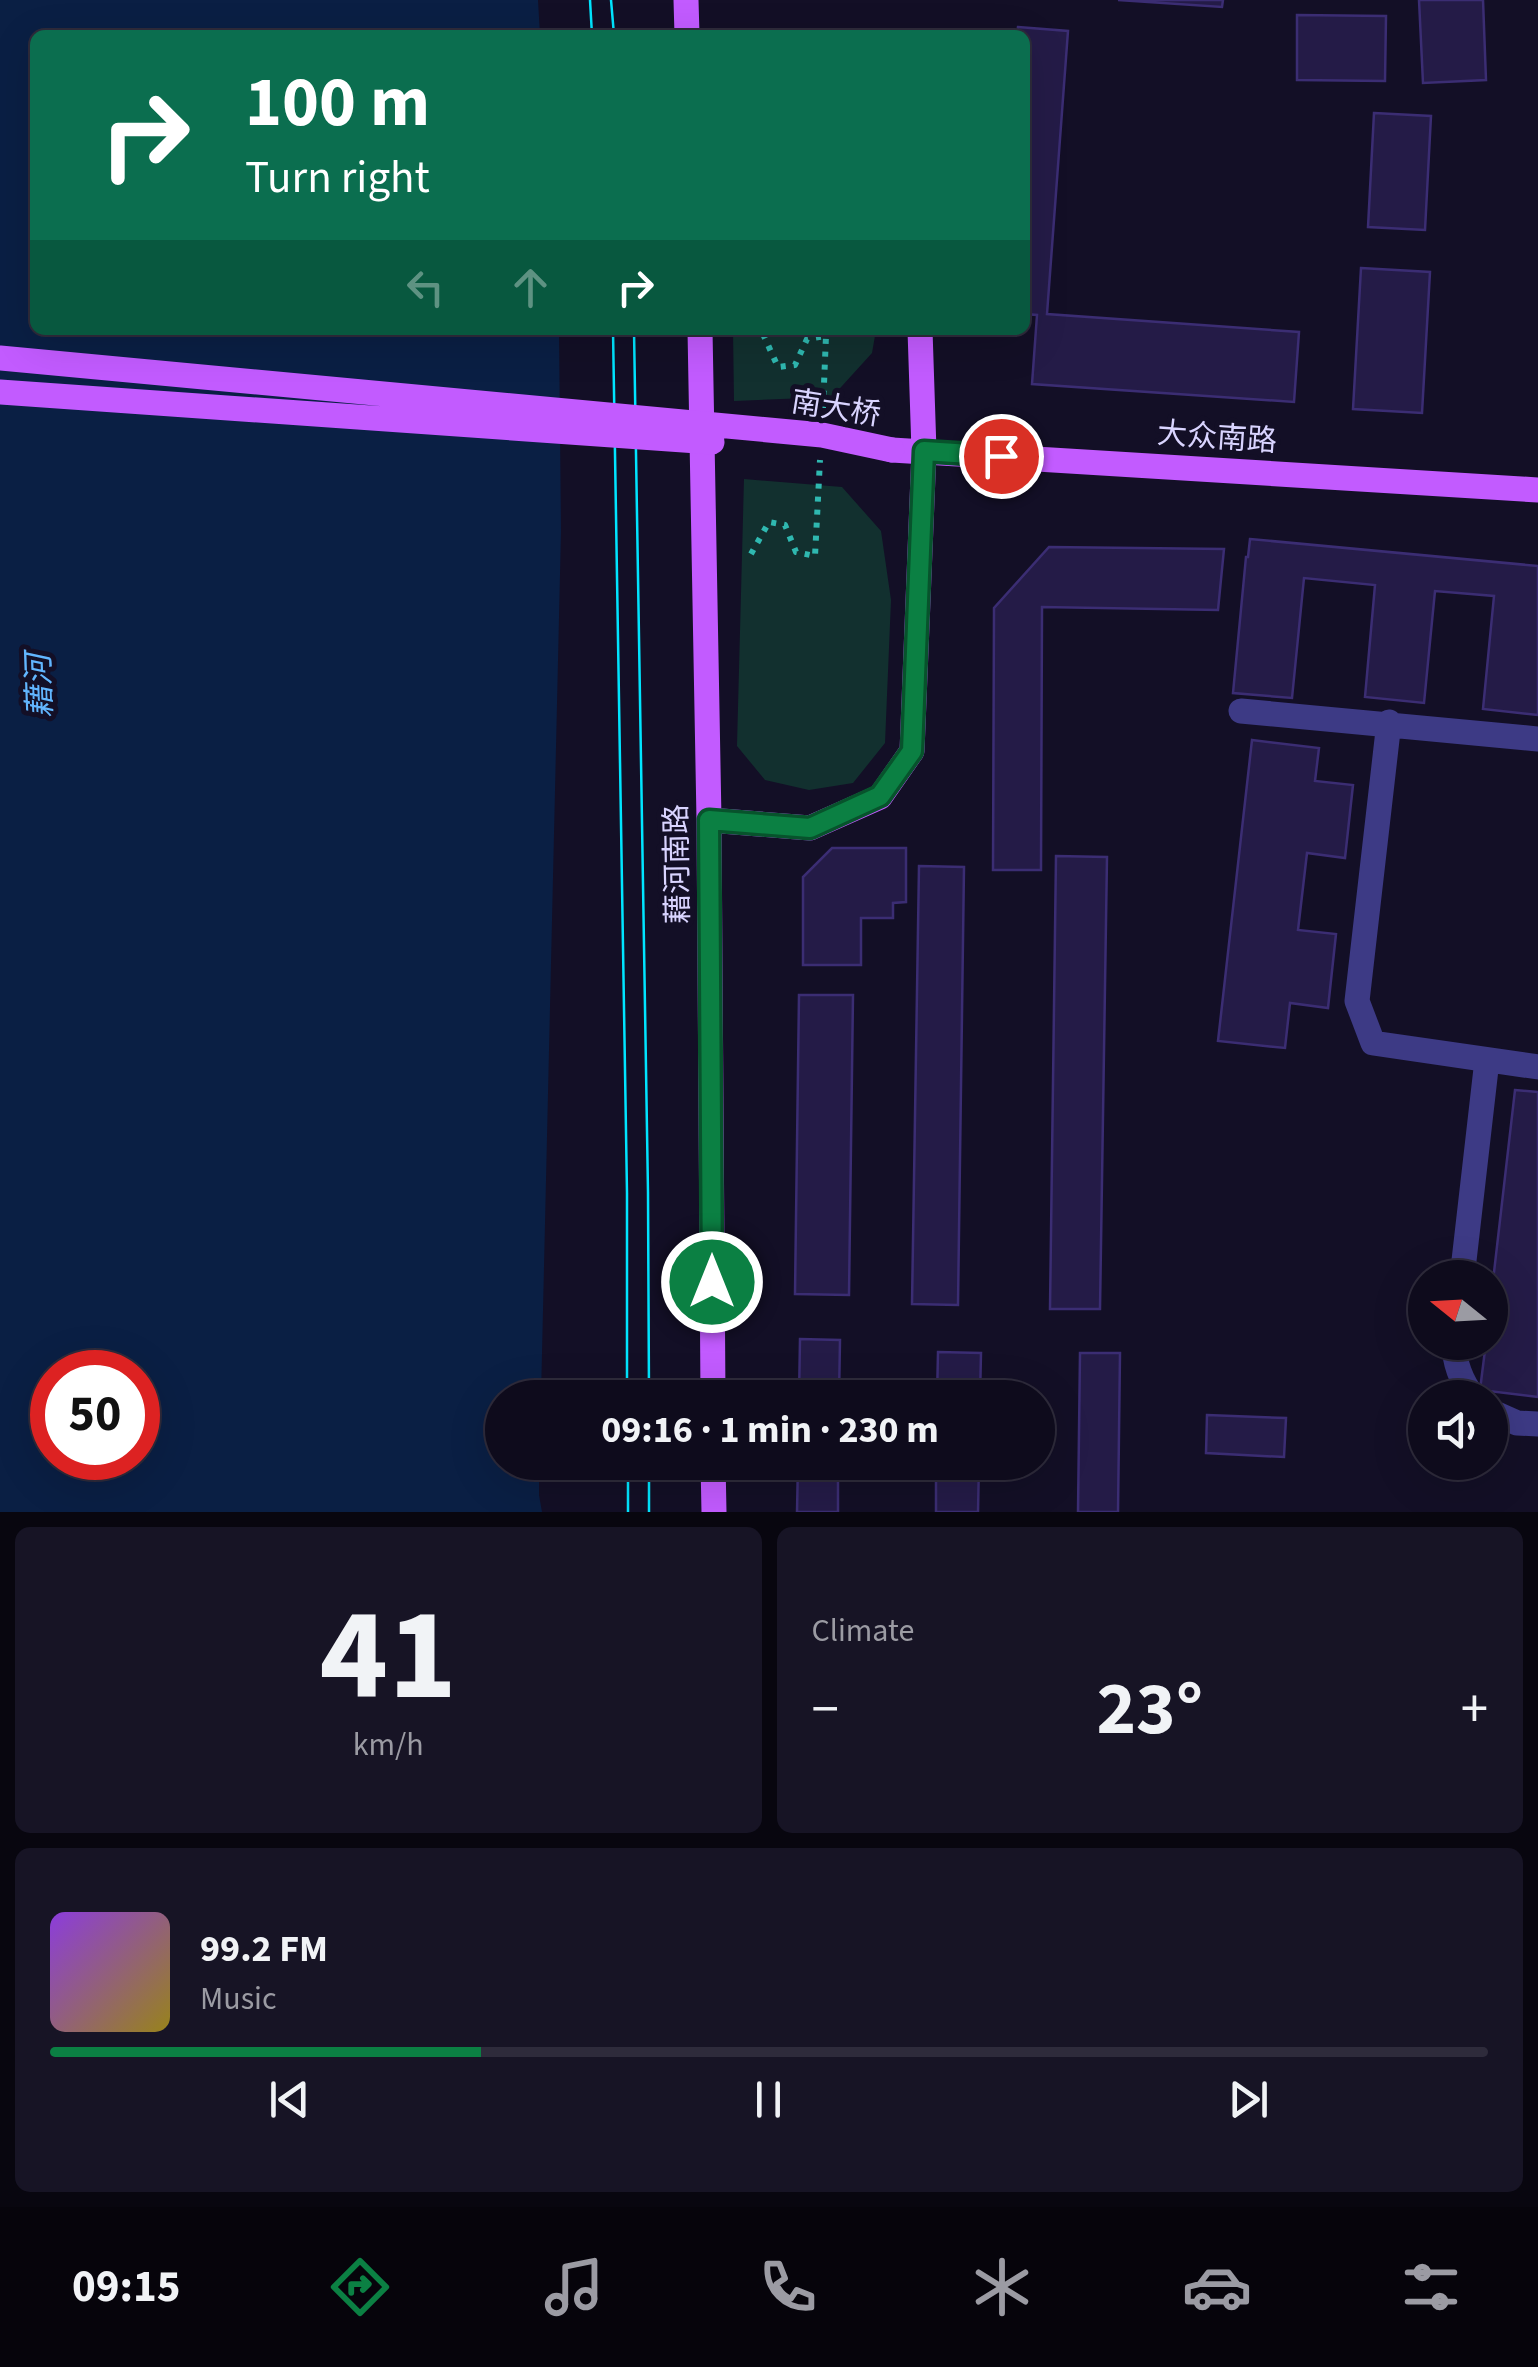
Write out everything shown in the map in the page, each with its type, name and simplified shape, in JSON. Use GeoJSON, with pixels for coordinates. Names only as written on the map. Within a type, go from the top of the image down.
{"type":"FeatureCollection","features":[{"type":"Feature","properties":{"kind":"main road"},"geometry":{"type":"LineString","coordinates":[[686,0],[687,30]]}},
{"type":"Feature","properties":{"kind":"main road","name":"藉河南路"},"geometry":{"type":"LineString","coordinates":[[700,335],[713,1380]]}},
{"type":"Feature","properties":{"kind":"main road"},"geometry":{"type":"LineString","coordinates":[[709,820],[810,828],[880,796],[912,751],[924,451],[920,335]]}},
{"type":"Feature","properties":{"kind":"main road","name":"南大桥"},"geometry":{"type":"LineString","coordinates":[[0,358],[892,450]]}},
{"type":"Feature","properties":{"kind":"main road","name":"南大桥"},"geometry":{"type":"LineString","coordinates":[[0,392],[822,442]]}},
{"type":"Feature","properties":{"kind":"main road","name":"大众南路"},"geometry":{"type":"LineString","coordinates":[[892,450],[1538,490]]}},
{"type":"Feature","properties":{"kind":"main road"},"geometry":{"type":"LineString","coordinates":[[714,1480],[714,1512]]}},
{"type":"Feature","properties":{"kind":"lane"},"geometry":{"type":"LineString","coordinates":[[1241,711],[1538,739]]}},
{"type":"Feature","properties":{"kind":"lane"},"geometry":{"type":"LineString","coordinates":[[1389,724],[1358,1001],[1373,1043],[1538,1067]]}},
{"type":"Feature","properties":{"kind":"lane"},"geometry":{"type":"LineString","coordinates":[[1464,1260],[1487,1060]]}},
{"type":"Feature","properties":{"kind":"lane"},"geometry":{"type":"LineString","coordinates":[[1508,1419],[1538,1424]]}},
{"type":"Feature","properties":{"kind":"path"},"geometry":{"type":"LineString","coordinates":[[751,554],[769,522],[785,525],[796,552],[814,556],[822,442],[826,336],[807,338],[794,365],[778,368],[763,335]]}},
{"type":"Feature","properties":{"kind":"green space"},"geometry":{"type":"Polygon","coordinates":[[[733,335],[875,335],[872,353],[832,397],[734,401],[733,335]]]}},
{"type":"Feature","properties":{"kind":"green space"},"geometry":{"type":"Polygon","coordinates":[[[744,479],[842,487],[881,531],[891,600],[885,743],[853,783],[809,790],[765,780],[737,746],[744,479]]]}},
{"type":"Feature","properties":{"kind":"water","name":"藉河"},"geometry":{"type":"Polygon","coordinates":[[[0,0],[538,0],[540,30],[30,30],[30,335],[559,335],[561,531],[541,1380],[485,1380],[485,1480],[539,1480],[542,1512],[0,1512],[0,0]]]}},
{"type":"Feature","properties":{"kind":"building"},"geometry":{"type":"Polygon","coordinates":[[[1118,0],[1223,0],[1222,7],[1118,0]]]}},
{"type":"Feature","properties":{"kind":"building"},"geometry":{"type":"Polygon","coordinates":[[[1419,0],[1483,0],[1486,80],[1423,83],[1419,0]]]}},
{"type":"Feature","properties":{"kind":"building"},"geometry":{"type":"Polygon","coordinates":[[[1297,15],[1386,16],[1385,81],[1297,80],[1297,15]]]}},
{"type":"Feature","properties":{"kind":"building"},"geometry":{"type":"Polygon","coordinates":[[[1018,27],[1068,31],[1047,314],[1299,332],[1294,402],[1032,384],[1037,315],[1030,314],[1030,30],[1018,30],[1018,27]]]}},
{"type":"Feature","properties":{"kind":"building"},"geometry":{"type":"Polygon","coordinates":[[[1374,113],[1431,116],[1425,230],[1368,227],[1374,113]]]}},
{"type":"Feature","properties":{"kind":"building"},"geometry":{"type":"Polygon","coordinates":[[[1361,268],[1430,272],[1422,413],[1353,409],[1361,268]]]}},
{"type":"Feature","properties":{"kind":"building"},"geometry":{"type":"Polygon","coordinates":[[[1250,539],[1538,566],[1538,715],[1483,709],[1494,596],[1435,591],[1424,703],[1365,697],[1375,585],[1304,578],[1292,698],[1233,693],[1250,539]]]}},
{"type":"Feature","properties":{"kind":"building"},"geometry":{"type":"Polygon","coordinates":[[[1049,547],[1224,549],[1218,610],[1042,607],[1041,870],[993,870],[994,608],[1049,547]]]}},
{"type":"Feature","properties":{"kind":"building"},"geometry":{"type":"Polygon","coordinates":[[[1252,740],[1319,748],[1315,781],[1353,785],[1345,858],[1307,853],[1298,930],[1336,934],[1328,1008],[1290,1003],[1285,1048],[1218,1041],[1252,740]]]}},
{"type":"Feature","properties":{"kind":"building"},"geometry":{"type":"Polygon","coordinates":[[[832,848],[906,848],[906,902],[893,903],[893,918],[861,918],[861,965],[803,965],[803,877],[832,848]]]}},
{"type":"Feature","properties":{"kind":"building"},"geometry":{"type":"Polygon","coordinates":[[[1056,856],[1107,857],[1100,1309],[1050,1309],[1056,856]]]}},
{"type":"Feature","properties":{"kind":"building"},"geometry":{"type":"Polygon","coordinates":[[[919,866],[964,867],[958,1305],[912,1304],[919,866]]]}},
{"type":"Feature","properties":{"kind":"building"},"geometry":{"type":"Polygon","coordinates":[[[799,995],[853,995],[849,1295],[795,1294],[799,995]]]}},
{"type":"Feature","properties":{"kind":"building"},"geometry":{"type":"Polygon","coordinates":[[[1515,1090],[1538,1092],[1538,1397],[1508,1393],[1508,1380],[1481,1380],[1484,1360],[1508,1360],[1508,1260],[1495,1260],[1515,1090]]]}},
{"type":"Feature","properties":{"kind":"building"},"geometry":{"type":"Polygon","coordinates":[[[800,1339],[840,1340],[839,1380],[799,1380],[800,1339]]]}},
{"type":"Feature","properties":{"kind":"building"},"geometry":{"type":"Polygon","coordinates":[[[938,1352],[981,1353],[980,1380],[937,1380],[938,1352]]]}},
{"type":"Feature","properties":{"kind":"building"},"geometry":{"type":"Polygon","coordinates":[[[1080,1353],[1120,1353],[1118,1512],[1078,1512],[1080,1353]]]}},
{"type":"Feature","properties":{"kind":"building"},"geometry":{"type":"Polygon","coordinates":[[[1207,1415],[1286,1418],[1284,1457],[1206,1453],[1207,1415]]]}},
{"type":"Feature","properties":{"kind":"building"},"geometry":{"type":"Polygon","coordinates":[[[798,1480],[838,1480],[838,1512],[797,1512],[798,1480]]]}},
{"type":"Feature","properties":{"kind":"building"},"geometry":{"type":"Polygon","coordinates":[[[936,1480],[979,1480],[978,1512],[936,1512],[936,1480]]]}},
{"type":"Feature","properties":{"kind":"tram line"},"geometry":{"type":"LineString","coordinates":[[590,0],[592,30]]}},
{"type":"Feature","properties":{"kind":"tram line"},"geometry":{"type":"LineString","coordinates":[[611,0],[614,30]]}},
{"type":"Feature","properties":{"kind":"tram line"},"geometry":{"type":"LineString","coordinates":[[613,335],[627,1380]]}},
{"type":"Feature","properties":{"kind":"tram line"},"geometry":{"type":"LineString","coordinates":[[634,335],[649,1380]]}},
{"type":"Feature","properties":{"kind":"tram line"},"geometry":{"type":"LineString","coordinates":[[628,1480],[628,1512]]}},
{"type":"Feature","properties":{"kind":"tram line"},"geometry":{"type":"LineString","coordinates":[[649,1480],[649,1512]]}},
{"type":"Feature","properties":{"kind":"route"},"geometry":{"type":"LineString","coordinates":[[712,1282],[709,820],[810,828],[880,796],[912,751],[924,451],[1001,456]]}}]}
